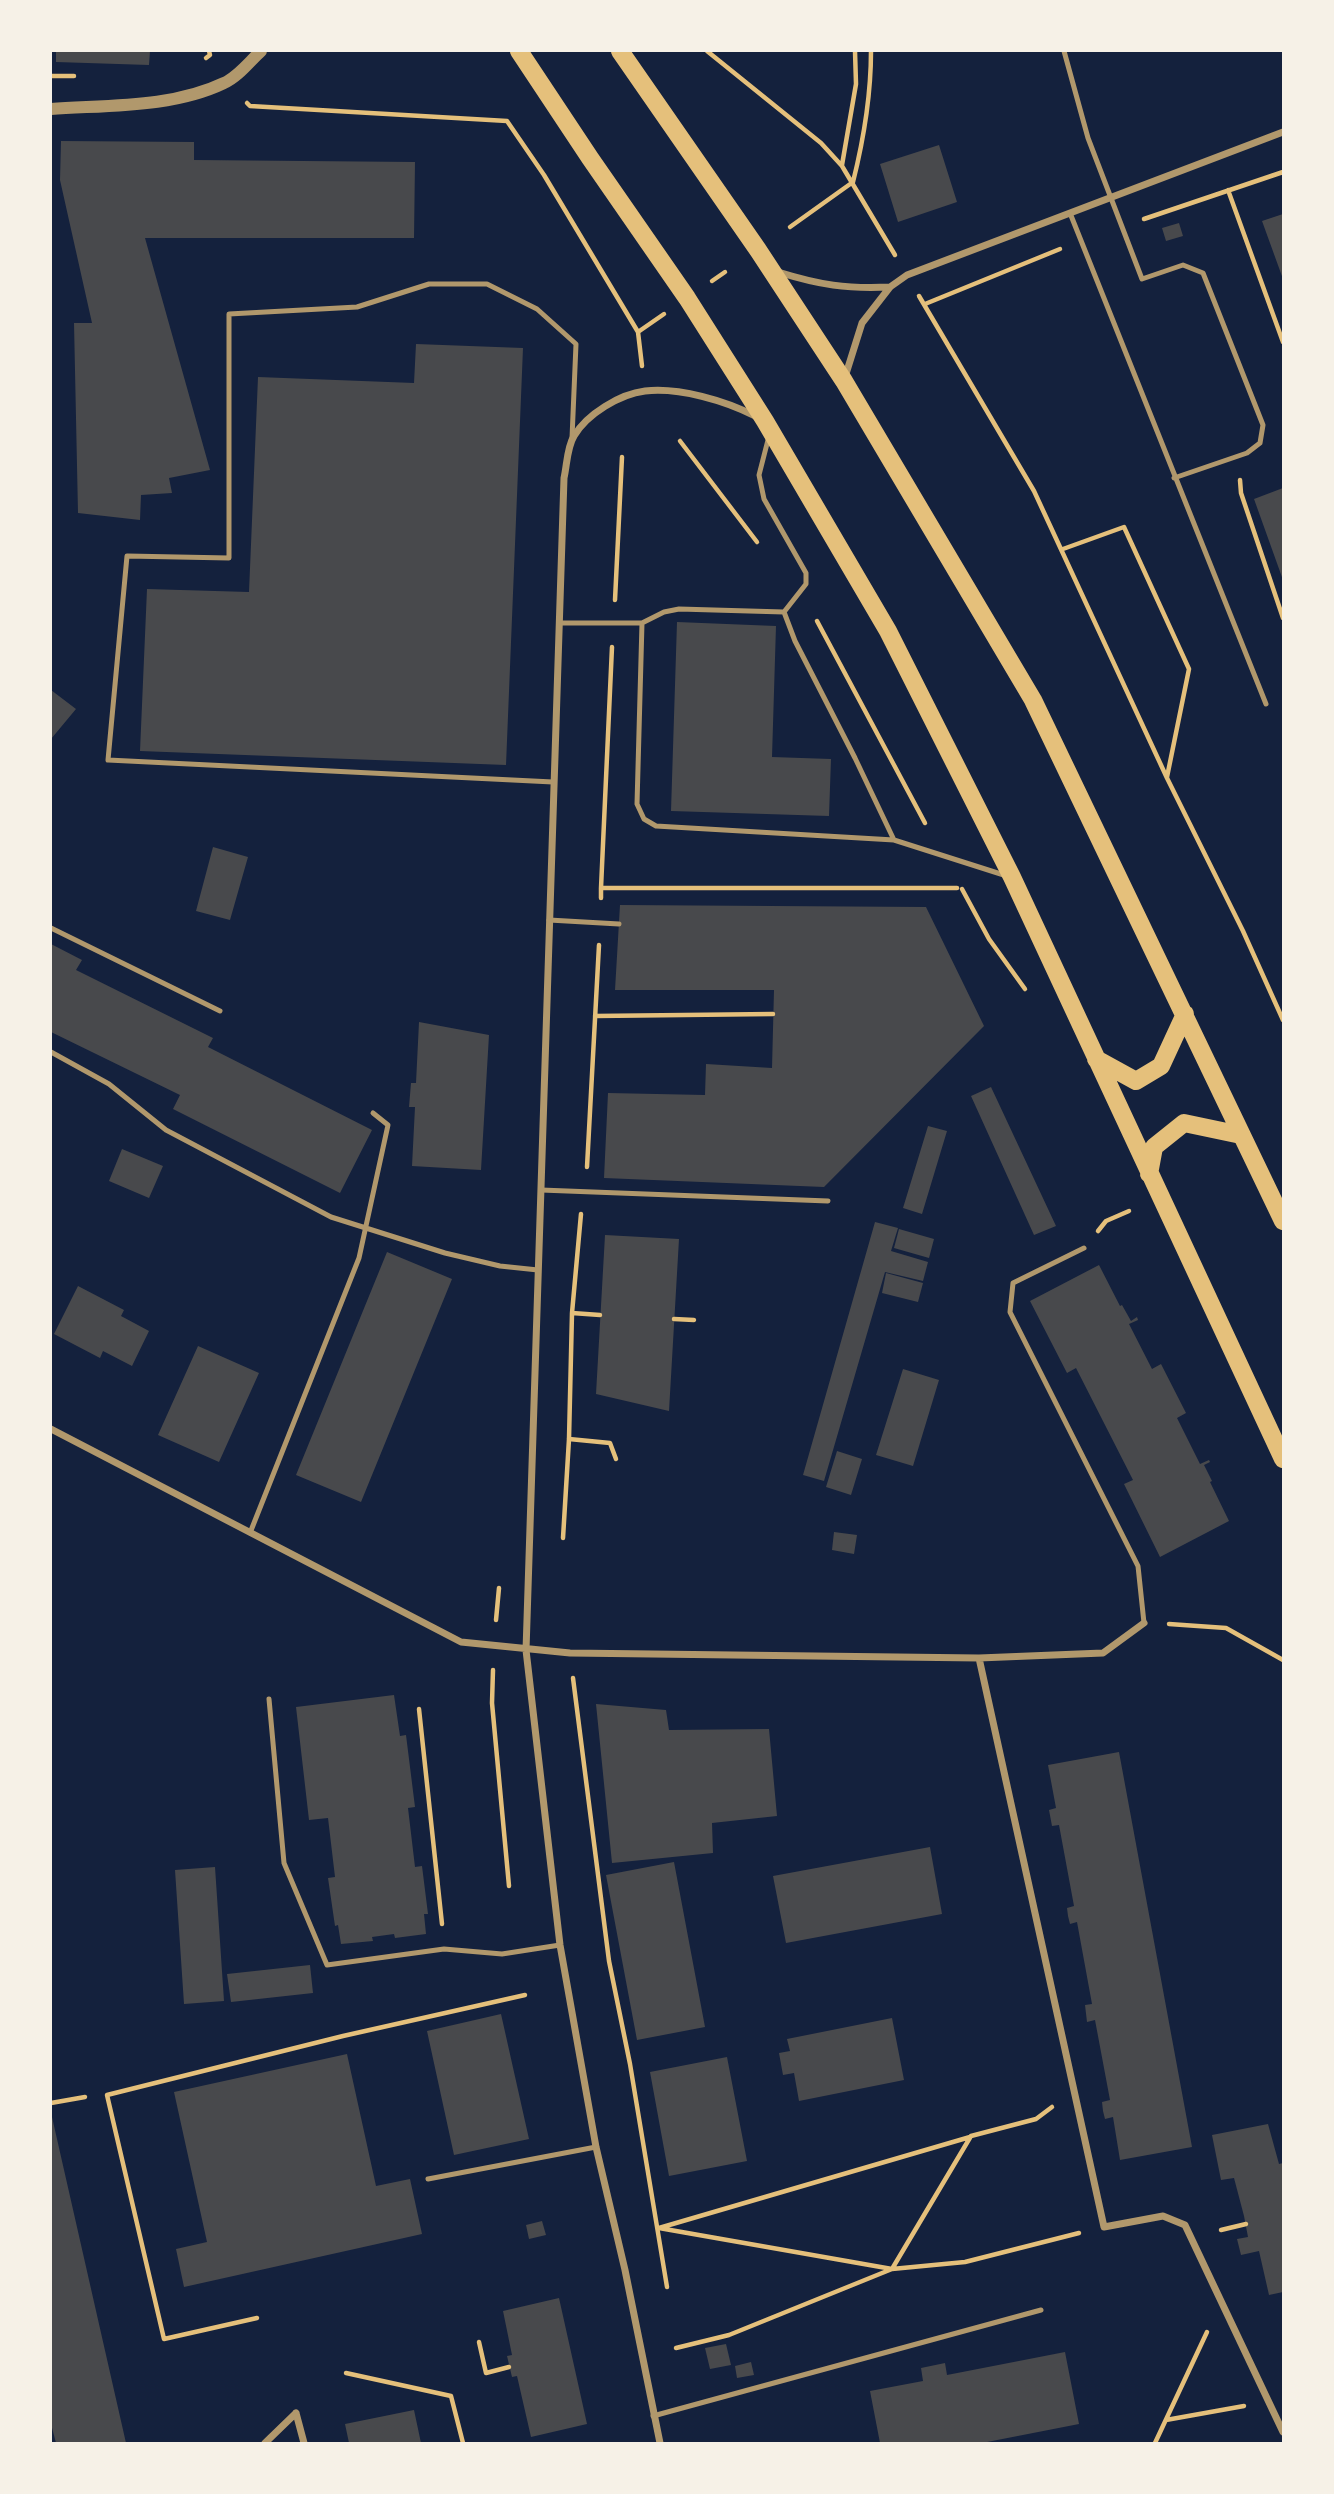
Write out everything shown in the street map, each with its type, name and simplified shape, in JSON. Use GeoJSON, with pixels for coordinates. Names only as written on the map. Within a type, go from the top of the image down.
{"type":"FeatureCollection","features":[{"type":"Feature","properties":{"kind":"main road"},"geometry":{"type":"LineString","coordinates":[[519,51],[590,158],[680,303],[768,425],[888,631],[1012,877],[1283,1460]]}},
{"type":"Feature","properties":{"kind":"main road"},"geometry":{"type":"LineString","coordinates":[[620,51],[758,250],[844,381],[1033,700],[1283,1221]]}},
{"type":"Feature","properties":{"kind":"main road"},"geometry":{"type":"LineString","coordinates":[[1096,1059],[1136,1081],[1161,1066],[1185,1014]]}},
{"type":"Feature","properties":{"kind":"main road"},"geometry":{"type":"LineString","coordinates":[[1149,1174],[1154,1147],[1184,1123],[1241,1135]]}},
{"type":"Feature","properties":{"kind":"street"},"geometry":{"type":"LineString","coordinates":[[51,109],[152,102],[193,95],[227,82],[261,51]]}},
{"type":"Feature","properties":{"kind":"street"},"geometry":{"type":"LineString","coordinates":[[844,381],[862,323],[890,287],[907,275],[1283,132]]}},
{"type":"Feature","properties":{"kind":"street"},"geometry":{"type":"LineString","coordinates":[[770,270],[818,285],[854,289],[890,287]]}},
{"type":"Feature","properties":{"kind":"street"},"geometry":{"type":"LineString","coordinates":[[660,2443],[625,2270],[596,2147],[560,1945],[526,1650],[564,478],[572,438],[586,420],[602,409],[645,391],[696,395],[724,402],[768,425]]}},
{"type":"Feature","properties":{"kind":"street"},"geometry":{"type":"LineString","coordinates":[[51,1429],[461,1642],[570,1653],[979,1658],[1103,1653],[1144,1623]]}},
{"type":"Feature","properties":{"kind":"street"},"geometry":{"type":"LineString","coordinates":[[979,1658],[1104,2227],[1163,2216],[1185,2225],[1283,2432]]}},
{"type":"Feature","properties":{"kind":"street"},"geometry":{"type":"LineString","coordinates":[[265,2443],[296,2413],[304,2443]]}},
{"type":"Feature","properties":{"kind":"lane"},"geometry":{"type":"LineString","coordinates":[[1064,51],[1088,138],[1142,279],[1183,265],[1203,273],[1263,425],[1260,443],[1247,453],[1174,478]]}},
{"type":"Feature","properties":{"kind":"lane"},"geometry":{"type":"LineString","coordinates":[[1070,213],[1266,704]]}},
{"type":"Feature","properties":{"kind":"lane"},"geometry":{"type":"LineString","coordinates":[[553,782],[108,760],[127,556],[229,558],[229,314],[356,307],[429,284],[487,284],[537,309],[576,344],[572,438]]}},
{"type":"Feature","properties":{"kind":"lane"},"geometry":{"type":"LineString","coordinates":[[768,425],[759,475],[764,499],[806,573],[806,584],[784,612]]}},
{"type":"Feature","properties":{"kind":"lane"},"geometry":{"type":"LineString","coordinates":[[561,623],[642,623],[664,612],[679,609],[784,612]]}},
{"type":"Feature","properties":{"kind":"lane"},"geometry":{"type":"LineString","coordinates":[[784,612],[795,641],[894,840]]}},
{"type":"Feature","properties":{"kind":"lane"},"geometry":{"type":"LineString","coordinates":[[642,623],[637,804],[644,818],[656,826],[894,840],[1012,877]]}},
{"type":"Feature","properties":{"kind":"lane"},"geometry":{"type":"LineString","coordinates":[[549,920],[619,924]]}},
{"type":"Feature","properties":{"kind":"lane"},"geometry":{"type":"LineString","coordinates":[[51,928],[220,1011]]}},
{"type":"Feature","properties":{"kind":"lane"},"geometry":{"type":"LineString","coordinates":[[51,1052],[109,1084],[166,1130],[331,1217],[445,1253],[500,1266],[538,1270]]}},
{"type":"Feature","properties":{"kind":"lane"},"geometry":{"type":"LineString","coordinates":[[250,1533],[359,1258],[388,1125],[373,1113]]}},
{"type":"Feature","properties":{"kind":"lane"},"geometry":{"type":"LineString","coordinates":[[541,1190],[828,1201]]}},
{"type":"Feature","properties":{"kind":"lane"},"geometry":{"type":"LineString","coordinates":[[1084,1248],[1013,1283],[1010,1311],[1138,1566],[1144,1623]]}},
{"type":"Feature","properties":{"kind":"lane"},"geometry":{"type":"LineString","coordinates":[[269,1699],[284,1863],[327,1965],[444,1949],[502,1954],[560,1945]]}},
{"type":"Feature","properties":{"kind":"lane"},"geometry":{"type":"LineString","coordinates":[[428,2179],[596,2147]]}},
{"type":"Feature","properties":{"kind":"lane"},"geometry":{"type":"LineString","coordinates":[[653,2416],[1041,2311]]}},
{"type":"Feature","properties":{"kind":"path"},"geometry":{"type":"LineString","coordinates":[[707,51],[821,143],[853,182],[1034,491],[1283,1020]]}},
{"type":"Feature","properties":{"kind":"path"},"geometry":{"type":"LineString","coordinates":[[842,166],[856,84],[855,51]]}},
{"type":"Feature","properties":{"kind":"path"},"geometry":{"type":"LineString","coordinates":[[790,227],[853,182],[870,97],[871,51]]}},
{"type":"Feature","properties":{"kind":"path"},"geometry":{"type":"LineString","coordinates":[[202,60],[209,53],[227,82],[250,106],[507,121],[544,175],[638,332],[645,391]]}},
{"type":"Feature","properties":{"kind":"path"},"geometry":{"type":"LineString","coordinates":[[51,76],[78,76]]}},
{"type":"Feature","properties":{"kind":"path"},"geometry":{"type":"LineString","coordinates":[[1228,190],[1283,342]]}},
{"type":"Feature","properties":{"kind":"path"},"geometry":{"type":"LineString","coordinates":[[708,284],[725,272]]}},
{"type":"Feature","properties":{"kind":"path"},"geometry":{"type":"LineString","coordinates":[[638,332],[680,303]]}},
{"type":"Feature","properties":{"kind":"path"},"geometry":{"type":"LineString","coordinates":[[563,1538],[572,1313],[585,1190],[601,922],[622,457]]}},
{"type":"Feature","properties":{"kind":"path"},"geometry":{"type":"LineString","coordinates":[[1240,478],[1241,494],[1283,618]]}},
{"type":"Feature","properties":{"kind":"path"},"geometry":{"type":"LineString","coordinates":[[1063,549],[1124,527],[1189,669],[1167,778]]}},
{"type":"Feature","properties":{"kind":"path"},"geometry":{"type":"LineString","coordinates":[[601,888],[961,888]]}},
{"type":"Feature","properties":{"kind":"path"},"geometry":{"type":"LineString","coordinates":[[595,1016],[773,1014]]}},
{"type":"Feature","properties":{"kind":"path"},"geometry":{"type":"LineString","coordinates":[[1106,1222],[1129,1211]]}},
{"type":"Feature","properties":{"kind":"path"},"geometry":{"type":"LineString","coordinates":[[572,1313],[600,1315]]}},
{"type":"Feature","properties":{"kind":"path"},"geometry":{"type":"LineString","coordinates":[[674,1319],[694,1320]]}},
{"type":"Feature","properties":{"kind":"path"},"geometry":{"type":"LineString","coordinates":[[569,1439],[610,1443],[616,1459]]}},
{"type":"Feature","properties":{"kind":"path"},"geometry":{"type":"LineString","coordinates":[[499,1588],[492,1703],[509,1886]]}},
{"type":"Feature","properties":{"kind":"path"},"geometry":{"type":"LineString","coordinates":[[1144,1623],[1226,1628],[1283,1660]]}},
{"type":"Feature","properties":{"kind":"path"},"geometry":{"type":"LineString","coordinates":[[570,1653],[609,1961],[659,2228],[667,2287]]}},
{"type":"Feature","properties":{"kind":"path"},"geometry":{"type":"LineString","coordinates":[[419,1709],[444,1949]]}},
{"type":"Feature","properties":{"kind":"path"},"geometry":{"type":"LineString","coordinates":[[257,2318],[164,2339],[107,2095],[343,2036],[525,1995]]}},
{"type":"Feature","properties":{"kind":"path"},"geometry":{"type":"LineString","coordinates":[[659,2228],[1036,2119],[1074,2092]]}},
{"type":"Feature","properties":{"kind":"path"},"geometry":{"type":"LineString","coordinates":[[51,2103],[85,2096]]}},
{"type":"Feature","properties":{"kind":"path"},"geometry":{"type":"LineString","coordinates":[[676,2348],[729,2335],[892,2269],[971,2136]]}},
{"type":"Feature","properties":{"kind":"path"},"geometry":{"type":"LineString","coordinates":[[1221,2230],[1246,2224]]}},
{"type":"Feature","properties":{"kind":"path"},"geometry":{"type":"LineString","coordinates":[[659,2228],[892,2269],[965,2262],[1104,2227]]}},
{"type":"Feature","properties":{"kind":"path"},"geometry":{"type":"LineString","coordinates":[[1155,2443],[1222,2299]]}},
{"type":"Feature","properties":{"kind":"path"},"geometry":{"type":"LineString","coordinates":[[479,2342],[486,2373],[509,2367]]}},
{"type":"Feature","properties":{"kind":"path"},"geometry":{"type":"LineString","coordinates":[[346,2373],[452,2396],[463,2443]]}},
{"type":"Feature","properties":{"kind":"path"},"geometry":{"type":"LineString","coordinates":[[1166,2420],[1269,2401]]}},
{"type":"Feature","properties":{"kind":"building"},"geometry":{"type":"Polygon","coordinates":[[[56,51],[150,51],[149,65],[56,62],[56,51]]]}},
{"type":"Feature","properties":{"kind":"building"},"geometry":{"type":"Polygon","coordinates":[[[61,141],[194,142],[194,160],[415,162],[414,238],[145,238],[210,470],[169,478],[172,493],[141,495],[140,520],[78,513],[74,323],[92,323],[60,180],[61,141]]]}},
{"type":"Feature","properties":{"kind":"building"},"geometry":{"type":"Polygon","coordinates":[[[939,145],[957,202],[898,222],[880,164],[939,145]]]}},
{"type":"Feature","properties":{"kind":"building"},"geometry":{"type":"Polygon","coordinates":[[[1283,214],[1283,279],[1262,221],[1283,214]]]}},
{"type":"Feature","properties":{"kind":"building"},"geometry":{"type":"Polygon","coordinates":[[[1179,223],[1183,236],[1166,241],[1162,228],[1179,223]]]}},
{"type":"Feature","properties":{"kind":"building"},"geometry":{"type":"Polygon","coordinates":[[[416,344],[523,348],[506,765],[140,751],[147,589],[249,592],[258,377],[414,383],[416,344]]]}},
{"type":"Feature","properties":{"kind":"building"},"geometry":{"type":"Polygon","coordinates":[[[1283,488],[1283,580],[1254,499],[1283,488]]]}},
{"type":"Feature","properties":{"kind":"building"},"geometry":{"type":"Polygon","coordinates":[[[677,622],[776,626],[772,757],[831,759],[829,816],[671,811],[677,622]]]}},
{"type":"Feature","properties":{"kind":"building"},"geometry":{"type":"Polygon","coordinates":[[[51,690],[76,709],[51,739],[51,690]]]}},
{"type":"Feature","properties":{"kind":"building"},"geometry":{"type":"Polygon","coordinates":[[[213,847],[248,857],[230,920],[196,911],[213,847]]]}},
{"type":"Feature","properties":{"kind":"building"},"geometry":{"type":"Polygon","coordinates":[[[620,905],[926,907],[984,1026],[824,1187],[604,1178],[608,1093],[705,1095],[706,1064],[772,1068],[774,990],[615,990],[620,905]]]}},
{"type":"Feature","properties":{"kind":"building"},"geometry":{"type":"Polygon","coordinates":[[[51,944],[82,960],[76,970],[213,1038],[208,1047],[372,1130],[340,1193],[173,1109],[180,1095],[51,1032],[51,944]]]}},
{"type":"Feature","properties":{"kind":"building"},"geometry":{"type":"Polygon","coordinates":[[[419,1022],[489,1035],[481,1170],[412,1166],[415,1107],[409,1107],[411,1083],[416,1083],[419,1022]]]}},
{"type":"Feature","properties":{"kind":"building"},"geometry":{"type":"Polygon","coordinates":[[[991,1087],[1056,1226],[1034,1235],[971,1096],[991,1087]]]}},
{"type":"Feature","properties":{"kind":"building"},"geometry":{"type":"Polygon","coordinates":[[[928,1126],[947,1131],[922,1214],[903,1208],[928,1126]]]}},
{"type":"Feature","properties":{"kind":"building"},"geometry":{"type":"Polygon","coordinates":[[[122,1149],[163,1166],[149,1198],[109,1181],[122,1149]]]}},
{"type":"Feature","properties":{"kind":"building"},"geometry":{"type":"Polygon","coordinates":[[[875,1222],[898,1228],[891,1251],[928,1262],[923,1281],[885,1272],[824,1481],[803,1475],[875,1222]]]}},
{"type":"Feature","properties":{"kind":"building"},"geometry":{"type":"Polygon","coordinates":[[[899,1229],[934,1239],[929,1258],[894,1248],[899,1229]]]}},
{"type":"Feature","properties":{"kind":"building"},"geometry":{"type":"Polygon","coordinates":[[[605,1235],[679,1239],[669,1411],[596,1394],[605,1235]]]}},
{"type":"Feature","properties":{"kind":"building"},"geometry":{"type":"Polygon","coordinates":[[[387,1252],[452,1279],[361,1502],[296,1475],[387,1252]]]}},
{"type":"Feature","properties":{"kind":"building"},"geometry":{"type":"Polygon","coordinates":[[[1099,1265],[1120,1306],[1122,1305],[1131,1321],[1137,1317],[1138,1320],[1129,1324],[1152,1369],[1161,1364],[1186,1413],[1177,1418],[1200,1464],[1209,1460],[1210,1462],[1204,1465],[1229,1521],[1160,1557],[1124,1484],[1133,1480],[1076,1368],[1067,1373],[1030,1301],[1099,1265]]]}},
{"type":"Feature","properties":{"kind":"building"},"geometry":{"type":"Polygon","coordinates":[[[886,1273],[923,1283],[918,1302],[882,1293],[886,1273]]]}},
{"type":"Feature","properties":{"kind":"building"},"geometry":{"type":"Polygon","coordinates":[[[78,1286],[124,1310],[121,1316],[149,1331],[132,1366],[103,1351],[100,1358],[54,1334],[78,1286]]]}},
{"type":"Feature","properties":{"kind":"building"},"geometry":{"type":"Polygon","coordinates":[[[198,1346],[259,1373],[219,1462],[158,1435],[198,1346]]]}},
{"type":"Feature","properties":{"kind":"building"},"geometry":{"type":"Polygon","coordinates":[[[903,1369],[939,1380],[913,1466],[876,1455],[903,1369]]]}},
{"type":"Feature","properties":{"kind":"building"},"geometry":{"type":"Polygon","coordinates":[[[837,1451],[862,1459],[851,1495],[826,1487],[837,1451]]]}},
{"type":"Feature","properties":{"kind":"building"},"geometry":{"type":"Polygon","coordinates":[[[834,1532],[857,1535],[854,1554],[832,1550],[834,1532]]]}},
{"type":"Feature","properties":{"kind":"building"},"geometry":{"type":"Polygon","coordinates":[[[394,1695],[400,1736],[406,1735],[415,1807],[408,1808],[415,1867],[422,1866],[428,1914],[424,1914],[426,1934],[395,1938],[394,1934],[372,1937],[373,1941],[341,1944],[338,1925],[335,1926],[328,1878],[335,1877],[328,1818],[309,1820],[296,1707],[394,1695]]]}},
{"type":"Feature","properties":{"kind":"building"},"geometry":{"type":"Polygon","coordinates":[[[596,1704],[666,1710],[669,1730],[769,1729],[777,1816],[712,1823],[713,1853],[612,1863],[596,1704]]]}},
{"type":"Feature","properties":{"kind":"building"},"geometry":{"type":"Polygon","coordinates":[[[1119,1752],[1192,2147],[1120,2160],[1113,2117],[1105,2119],[1103,2111],[1102,2102],[1110,2100],[1095,2020],[1087,2022],[1085,2005],[1092,2004],[1077,1922],[1070,1924],[1068,1916],[1067,1908],[1074,1906],[1059,1825],[1052,1826],[1049,1810],[1056,1808],[1048,1765],[1119,1752]]]}},
{"type":"Feature","properties":{"kind":"building"},"geometry":{"type":"Polygon","coordinates":[[[930,1847],[942,1914],[786,1943],[773,1876],[930,1847]]]}},
{"type":"Feature","properties":{"kind":"building"},"geometry":{"type":"Polygon","coordinates":[[[674,1862],[705,2027],[637,2040],[606,1875],[674,1862]]]}},
{"type":"Feature","properties":{"kind":"building"},"geometry":{"type":"Polygon","coordinates":[[[215,1867],[224,2001],[184,2004],[175,1870],[215,1867]]]}},
{"type":"Feature","properties":{"kind":"building"},"geometry":{"type":"Polygon","coordinates":[[[310,1965],[313,1993],[231,2002],[227,1974],[310,1965]]]}},
{"type":"Feature","properties":{"kind":"building"},"geometry":{"type":"Polygon","coordinates":[[[501,2014],[529,2139],[454,2155],[427,2031],[501,2014]]]}},
{"type":"Feature","properties":{"kind":"building"},"geometry":{"type":"Polygon","coordinates":[[[892,2018],[904,2080],[799,2101],[794,2073],[783,2075],[779,2053],[790,2051],[787,2039],[892,2018]]]}},
{"type":"Feature","properties":{"kind":"building"},"geometry":{"type":"Polygon","coordinates":[[[347,2054],[376,2186],[410,2179],[422,2234],[184,2287],[176,2249],[207,2242],[174,2092],[347,2054]]]}},
{"type":"Feature","properties":{"kind":"building"},"geometry":{"type":"Polygon","coordinates":[[[727,2057],[747,2161],[669,2176],[650,2072],[727,2057]]]}},
{"type":"Feature","properties":{"kind":"building"},"geometry":{"type":"Polygon","coordinates":[[[51,2117],[126,2443],[56,2443],[51,2424],[51,2117]]]}},
{"type":"Feature","properties":{"kind":"building"},"geometry":{"type":"Polygon","coordinates":[[[1268,2124],[1279,2164],[1283,2163],[1283,2292],[1269,2295],[1259,2251],[1241,2255],[1237,2239],[1248,2237],[1244,2216],[1234,2178],[1221,2180],[1212,2135],[1268,2124]]]}},
{"type":"Feature","properties":{"kind":"building"},"geometry":{"type":"Polygon","coordinates":[[[542,2221],[546,2235],[529,2239],[526,2225],[542,2221]]]}},
{"type":"Feature","properties":{"kind":"building"},"geometry":{"type":"Polygon","coordinates":[[[559,2298],[587,2424],[531,2437],[517,2376],[512,2377],[507,2356],[512,2355],[503,2311],[559,2298]]]}},
{"type":"Feature","properties":{"kind":"building"},"geometry":{"type":"Polygon","coordinates":[[[726,2344],[731,2365],[710,2369],[705,2348],[726,2344]]]}},
{"type":"Feature","properties":{"kind":"building"},"geometry":{"type":"Polygon","coordinates":[[[1065,2352],[1079,2424],[982,2443],[880,2443],[870,2391],[923,2381],[921,2368],[945,2363],[947,2375],[1065,2352]]]}},
{"type":"Feature","properties":{"kind":"building"},"geometry":{"type":"Polygon","coordinates":[[[751,2362],[754,2375],[737,2378],[735,2366],[751,2362]]]}},
{"type":"Feature","properties":{"kind":"building"},"geometry":{"type":"Polygon","coordinates":[[[414,2410],[421,2443],[349,2443],[345,2424],[414,2410]]]}}]}
